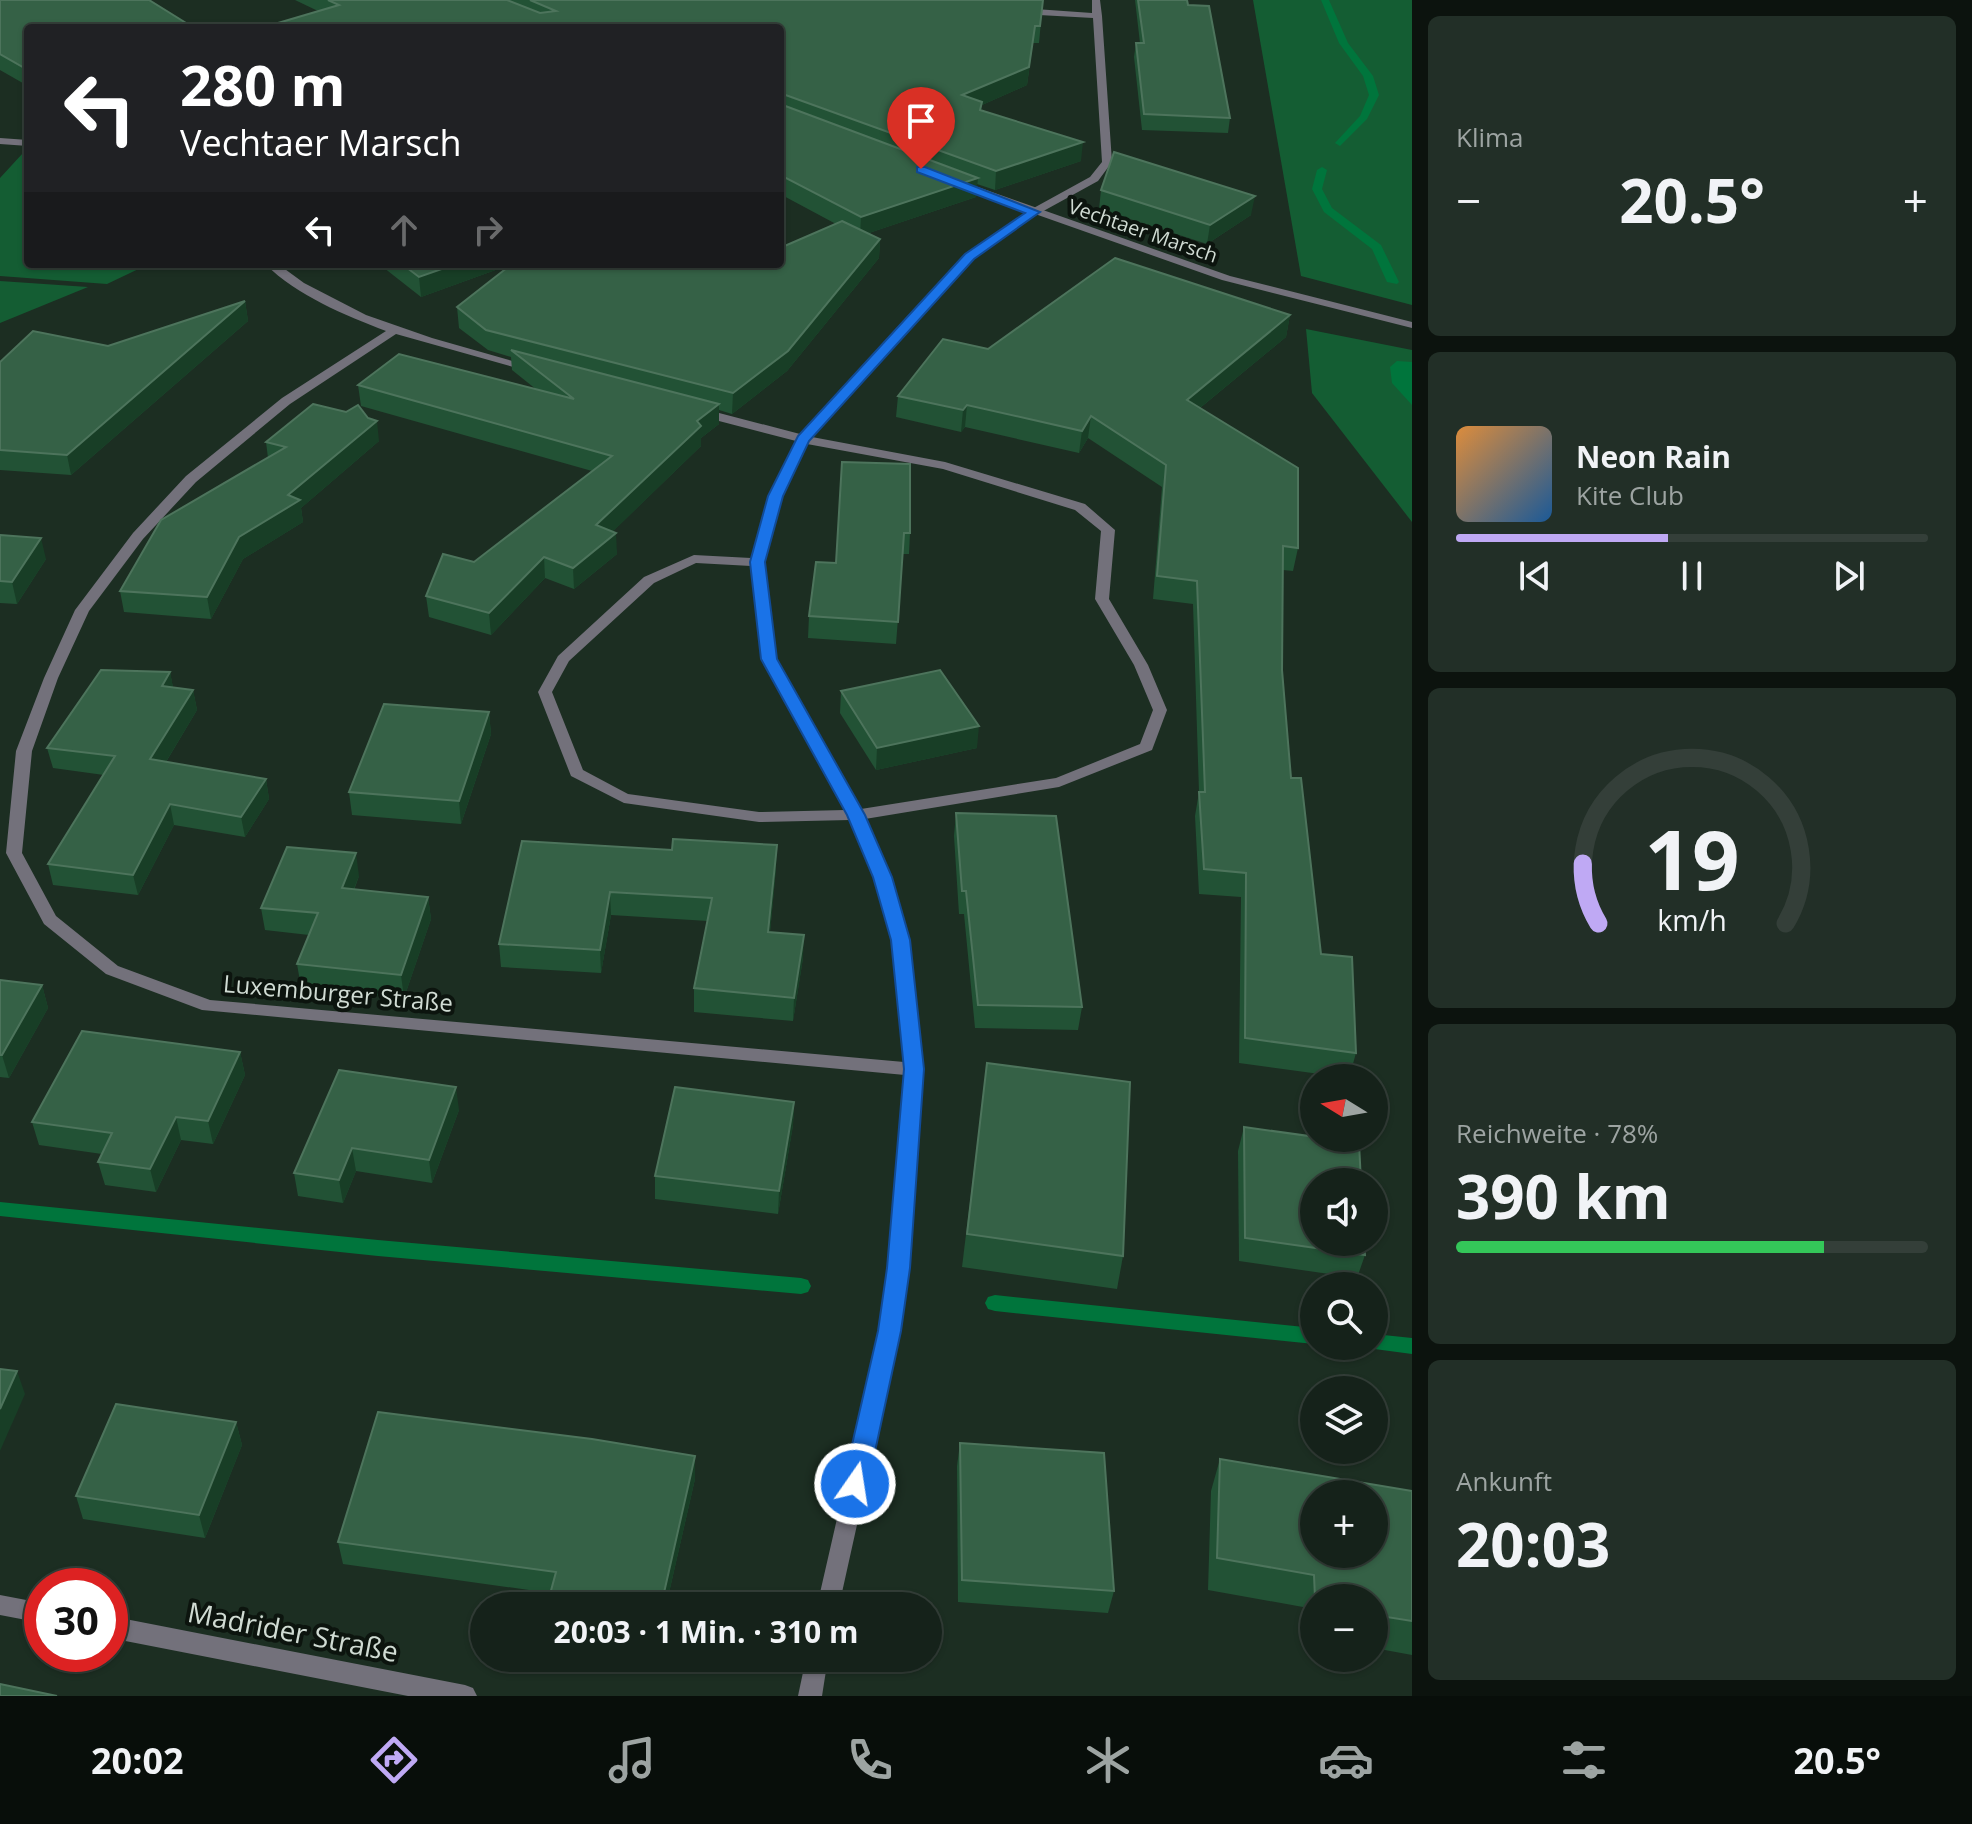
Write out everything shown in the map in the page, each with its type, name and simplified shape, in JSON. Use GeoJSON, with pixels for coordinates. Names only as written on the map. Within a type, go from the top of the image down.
{"type":"FeatureCollection","features":[{"type":"Feature","properties":{"kind":"street"},"geometry":{"type":"LineString","coordinates":[[831,1592],[890,1331],[914,1069],[900,940],[882,877],[856,815],[769,659],[757,562],[775,496],[803,439],[969,256],[1034,212],[1094,179],[1107,162],[1096,0]]}},
{"type":"Feature","properties":{"kind":"street"},"geometry":{"type":"LineString","coordinates":[[1005,10],[1098,16]]}},
{"type":"Feature","properties":{"kind":"street"},"geometry":{"type":"LineString","coordinates":[[0,141],[24,143]]}},
{"type":"Feature","properties":{"kind":"street","name":"Vechtaer Marsch"},"geometry":{"type":"LineString","coordinates":[[944,178],[1226,278],[1412,325]]}},
{"type":"Feature","properties":{"kind":"street"},"geometry":{"type":"LineString","coordinates":[[277,268],[316,295],[392,332],[540,370]]}},
{"type":"Feature","properties":{"kind":"street","name":"Luxemburger Straße"},"geometry":{"type":"LineString","coordinates":[[392,332],[286,401],[191,479],[138,536],[82,610],[51,678],[24,751],[14,853],[50,920],[112,970],[208,1006],[914,1069]]}},
{"type":"Feature","properties":{"kind":"street"},"geometry":{"type":"LineString","coordinates":[[679,407],[803,439],[945,466],[1080,507],[1108,530],[1102,599],[1141,665],[1160,710],[1147,747],[1059,782],[856,815],[759,817],[624,798],[576,773],[545,692],[563,659],[649,580],[694,559],[757,562]]}},
{"type":"Feature","properties":{"kind":"street"},"geometry":{"type":"LineString","coordinates":[[0,1605],[24,1610]]}},
{"type":"Feature","properties":{"kind":"street","name":"Madrider Straße"},"geometry":{"type":"LineString","coordinates":[[128,1630],[465,1696]]}},
{"type":"Feature","properties":{"kind":"street"},"geometry":{"type":"LineString","coordinates":[[810,1696],[814,1672]]}},
{"type":"Feature","properties":{"kind":"shaded area"},"geometry":{"type":"Polygon","coordinates":[[[1253,0],[1412,0],[1412,305],[1301,276],[1253,0]]]}},
{"type":"Feature","properties":{"kind":"shaded area"},"geometry":{"type":"Polygon","coordinates":[[[24,153],[24,268],[141,268],[107,284],[0,276],[0,178],[24,153]]]}},
{"type":"Feature","properties":{"kind":"shaded area"},"geometry":{"type":"Polygon","coordinates":[[[0,281],[88,287],[0,323],[0,281]]]}},
{"type":"Feature","properties":{"kind":"shaded area"},"geometry":{"type":"Polygon","coordinates":[[[1306,329],[1412,350],[1412,522],[1312,393],[1306,329]]]}},
{"type":"Feature","properties":{"kind":"shaded area"},"geometry":{"type":"Polygon","coordinates":[[[1397,361],[1412,362],[1412,405],[1392,383],[1390,367],[1397,361]]]}},
{"type":"Feature","properties":{"kind":"building"},"geometry":{"type":"Polygon","coordinates":[[[0,0],[149,0],[188,24],[24,24],[24,68],[0,54],[0,0]]]}},
{"type":"Feature","properties":{"kind":"building"},"geometry":{"type":"Polygon","coordinates":[[[328,0],[507,0],[540,13],[556,11],[530,0],[1043,0],[1040,26],[1035,26],[1029,67],[962,95],[982,102],[980,110],[1083,142],[996,171],[784,94],[784,24],[275,24],[339,5],[328,0]]]}},
{"type":"Feature","properties":{"kind":"building"},"geometry":{"type":"Polygon","coordinates":[[[1138,0],[1187,0],[1188,5],[1209,6],[1230,118],[1144,114],[1136,43],[1144,43],[1138,0]]]}},
{"type":"Feature","properties":{"kind":"building"},"geometry":{"type":"Polygon","coordinates":[[[784,105],[978,178],[861,217],[784,177],[784,105]]]}},
{"type":"Feature","properties":{"kind":"building"},"geometry":{"type":"Polygon","coordinates":[[[1114,152],[1255,196],[1210,225],[1101,190],[1114,152]]]}},
{"type":"Feature","properties":{"kind":"building"},"geometry":{"type":"Polygon","coordinates":[[[842,221],[880,239],[788,351],[733,393],[486,330],[457,307],[507,268],[784,268],[784,246],[842,221]]]}},
{"type":"Feature","properties":{"kind":"building"},"geometry":{"type":"Polygon","coordinates":[[[1115,258],[1290,315],[1187,400],[1298,468],[1298,548],[1283,546],[1282,670],[1291,778],[1301,778],[1321,954],[1352,957],[1356,1053],[1245,1038],[1246,873],[1204,869],[1199,792],[1205,792],[1197,581],[1157,576],[1166,465],[1091,416],[1082,431],[967,405],[963,410],[898,396],[943,339],[988,349],[1115,258]]]}},
{"type":"Feature","properties":{"kind":"building"},"geometry":{"type":"Polygon","coordinates":[[[407,268],[445,268],[419,277],[407,268]]]}},
{"type":"Feature","properties":{"kind":"building"},"geometry":{"type":"Polygon","coordinates":[[[245,301],[67,455],[0,450],[0,362],[33,331],[108,346],[245,301]]]}},
{"type":"Feature","properties":{"kind":"building"},"geometry":{"type":"Polygon","coordinates":[[[511,350],[719,404],[697,421],[701,426],[596,525],[616,533],[573,568],[544,557],[489,613],[426,596],[443,554],[474,562],[612,456],[358,385],[399,354],[574,399],[511,350]]]}},
{"type":"Feature","properties":{"kind":"building"},"geometry":{"type":"Polygon","coordinates":[[[313,404],[346,412],[358,405],[368,418],[377,421],[288,495],[300,500],[239,537],[207,597],[120,591],[161,520],[286,447],[266,442],[313,404]]]}},
{"type":"Feature","properties":{"kind":"building"},"geometry":{"type":"Polygon","coordinates":[[[842,462],[910,464],[910,533],[904,533],[898,622],[809,616],[816,562],[836,563],[842,462]]]}},
{"type":"Feature","properties":{"kind":"building"},"geometry":{"type":"Polygon","coordinates":[[[0,535],[41,538],[12,582],[0,581],[0,535]]]}},
{"type":"Feature","properties":{"kind":"building"},"geometry":{"type":"Polygon","coordinates":[[[101,670],[170,672],[162,686],[193,690],[150,759],[266,779],[241,817],[170,804],[133,875],[48,864],[115,756],[47,748],[101,670]]]}},
{"type":"Feature","properties":{"kind":"building"},"geometry":{"type":"Polygon","coordinates":[[[940,670],[979,726],[877,748],[841,691],[940,670]]]}},
{"type":"Feature","properties":{"kind":"building"},"geometry":{"type":"Polygon","coordinates":[[[384,704],[489,712],[459,801],[349,792],[384,704]]]}},
{"type":"Feature","properties":{"kind":"building"},"geometry":{"type":"Polygon","coordinates":[[[956,813],[1056,816],[1082,1007],[978,1005],[966,891],[962,891],[956,813]]]}},
{"type":"Feature","properties":{"kind":"building"},"geometry":{"type":"Polygon","coordinates":[[[673,839],[777,845],[768,932],[804,935],[794,998],[694,988],[712,898],[610,892],[600,950],[499,944],[522,841],[672,850],[673,839]]]}},
{"type":"Feature","properties":{"kind":"building"},"geometry":{"type":"Polygon","coordinates":[[[287,847],[356,853],[342,888],[428,897],[401,975],[297,964],[318,913],[261,908],[287,847]]]}},
{"type":"Feature","properties":{"kind":"building"},"geometry":{"type":"Polygon","coordinates":[[[0,980],[42,985],[2,1055],[0,1055],[0,980]]]}},
{"type":"Feature","properties":{"kind":"building"},"geometry":{"type":"Polygon","coordinates":[[[82,1031],[240,1052],[208,1121],[176,1117],[150,1169],[98,1162],[112,1133],[32,1122],[82,1031]]]}},
{"type":"Feature","properties":{"kind":"building"},"geometry":{"type":"Polygon","coordinates":[[[987,1063],[1130,1082],[1123,1256],[967,1234],[987,1063]]]}},
{"type":"Feature","properties":{"kind":"building"},"geometry":{"type":"Polygon","coordinates":[[[339,1070],[456,1087],[429,1160],[352,1148],[339,1180],[294,1173],[339,1070]]]}},
{"type":"Feature","properties":{"kind":"building"},"geometry":{"type":"Polygon","coordinates":[[[675,1087],[794,1102],[779,1191],[655,1176],[675,1087]]]}},
{"type":"Feature","properties":{"kind":"building"},"geometry":{"type":"Polygon","coordinates":[[[1244,1127],[1300,1135],[1300,1152],[1359,1152],[1360,1168],[1300,1168],[1300,1246],[1245,1238],[1244,1127]]]}},
{"type":"Feature","properties":{"kind":"building"},"geometry":{"type":"Polygon","coordinates":[[[0,1369],[17,1371],[0,1409],[0,1369]]]}},
{"type":"Feature","properties":{"kind":"building"},"geometry":{"type":"Polygon","coordinates":[[[116,1404],[236,1422],[199,1515],[76,1496],[116,1404]]]}},
{"type":"Feature","properties":{"kind":"building"},"geometry":{"type":"Polygon","coordinates":[[[378,1412],[592,1439],[695,1456],[664,1592],[551,1592],[556,1572],[338,1542],[378,1412]]]}},
{"type":"Feature","properties":{"kind":"building"},"geometry":{"type":"Polygon","coordinates":[[[960,1443],[1104,1453],[1114,1591],[962,1580],[960,1443]]]}},
{"type":"Feature","properties":{"kind":"building"},"geometry":{"type":"Polygon","coordinates":[[[1220,1459],[1346,1480],[1300,1480],[1300,1568],[1388,1568],[1388,1487],[1412,1491],[1412,1621],[1388,1617],[1388,1584],[1314,1584],[1314,1575],[1217,1558],[1220,1459]]]}},
{"type":"Feature","properties":{"kind":"building"},"geometry":{"type":"Polygon","coordinates":[[[0,1684],[57,1696],[0,1696],[0,1684]]]}},
{"type":"Feature","properties":{"kind":"waterway"},"geometry":{"type":"LineString","coordinates":[[1325,0],[1344,43],[1368,76],[1374,95],[1364,117],[1340,143]]}},
{"type":"Feature","properties":{"kind":"waterway"},"geometry":{"type":"LineString","coordinates":[[1322,170],[1317,189],[1328,210],[1377,247],[1393,282]]}},
{"type":"Feature","properties":{"kind":"waterway"},"geometry":{"type":"LineString","coordinates":[[0,1209],[378,1248],[801,1286]]}},
{"type":"Feature","properties":{"kind":"waterway"},"geometry":{"type":"LineString","coordinates":[[995,1303],[1300,1335]]}},
{"type":"Feature","properties":{"kind":"waterway"},"geometry":{"type":"LineString","coordinates":[[1388,1343],[1412,1346]]}},
{"type":"Feature","properties":{"kind":"route"},"geometry":{"type":"LineString","coordinates":[[855,1484],[890,1331],[914,1069],[900,940],[882,877],[856,815],[769,659],[757,562],[775,496],[803,439],[969,256],[1034,212],[921,169]]}}]}
